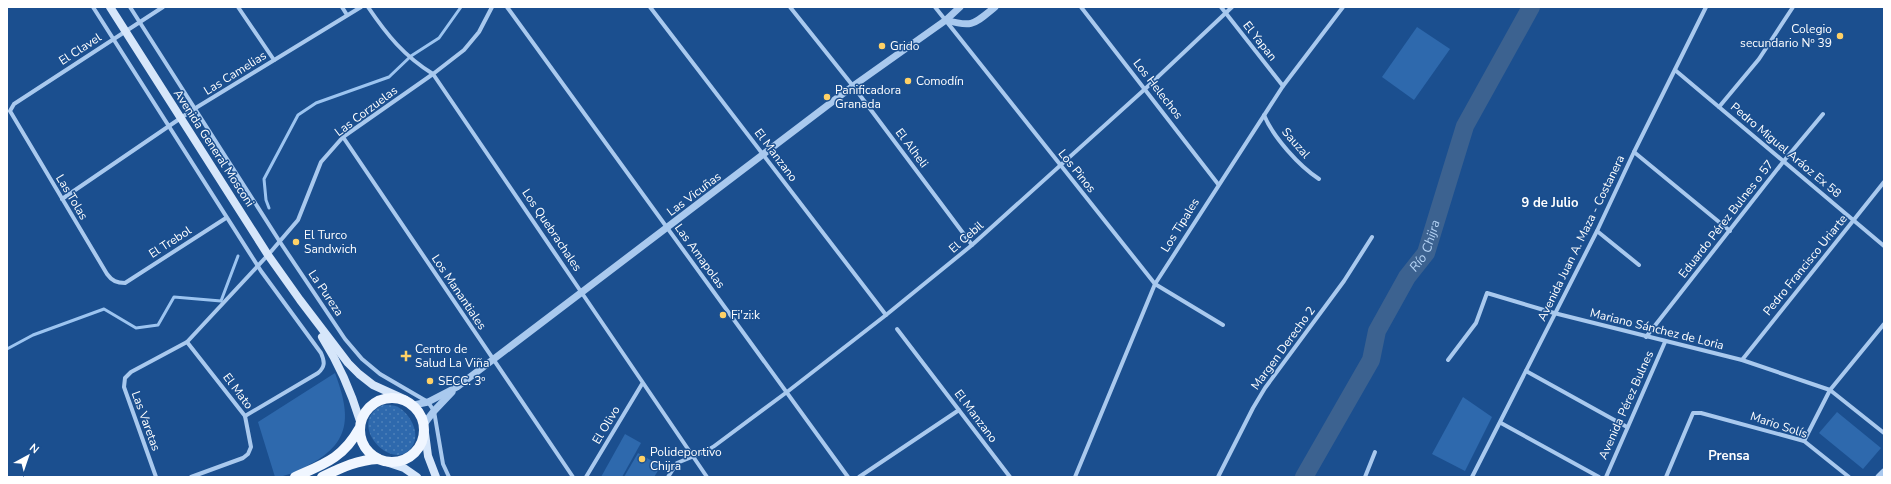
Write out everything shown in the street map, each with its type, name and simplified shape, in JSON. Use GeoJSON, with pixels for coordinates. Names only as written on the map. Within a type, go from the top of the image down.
{"type":"FeatureCollection","features":[{"type":"Feature","properties":{"kind":"main road","name":"Avenida General Mosconi"},"geometry":{"type":"LineString","coordinates":[[110,7],[268,255],[300,300]]}},
{"type":"Feature","properties":{"kind":"main road"},"geometry":{"type":"LineString","coordinates":[[300,300],[348,363],[359,374],[373,386],[404,399],[414,405],[420,414],[428,456],[436,477]]}},
{"type":"Feature","properties":{"kind":"main road"},"geometry":{"type":"LineString","coordinates":[[300,300],[335,358],[353,398],[360,425],[360,438],[364,447],[370,454],[382,461],[404,468],[417,477]]}},
{"type":"Feature","properties":{"kind":"main road"},"geometry":{"type":"LineString","coordinates":[[295,477],[326,462],[342,452],[360,425],[367,409],[374,402],[383,398],[393,397],[404,399]]}},
{"type":"Feature","properties":{"kind":"main road"},"geometry":{"type":"LineString","coordinates":[[322,477],[363,460],[398,462],[408,459],[422,444],[424,429]]}},
{"type":"Feature","properties":{"kind":"street"},"geometry":{"type":"LineString","coordinates":[[93,7],[226,218],[258,266],[322,353],[325,362],[323,369],[245,416]]}},
{"type":"Feature","properties":{"kind":"street","name":"La Pureza"},"geometry":{"type":"LineString","coordinates":[[130,7],[280,242],[345,339],[362,359],[380,374],[428,402]]}},
{"type":"Feature","properties":{"kind":"street","name":"El Clavel"},"geometry":{"type":"LineString","coordinates":[[10,111],[14,104],[163,7]]}},
{"type":"Feature","properties":{"kind":"street"},"geometry":{"type":"LineString","coordinates":[[238,7],[274,60]]}},
{"type":"Feature","properties":{"kind":"street"},"geometry":{"type":"LineString","coordinates":[[342,7],[347,15]]}},
{"type":"Feature","properties":{"kind":"street","name":"Las Camelias"},"geometry":{"type":"LineString","coordinates":[[62,199],[194,109],[361,7]]}},
{"type":"Feature","properties":{"kind":"street","name":"Los Quebrachales"},"geometry":{"type":"LineString","coordinates":[[368,7],[387,35],[421,67],[433,74],[582,292],[642,384],[707,477]]}},
{"type":"Feature","properties":{"kind":"street","name":"Las Corzuelas"},"geometry":{"type":"LineString","coordinates":[[131,372],[187,342],[280,242],[298,220],[321,162],[344,137],[433,74],[464,50],[479,32],[492,7]]}},
{"type":"Feature","properties":{"kind":"street","name":"Las Amapolas"},"geometry":{"type":"LineString","coordinates":[[507,7],[848,477]]}},
{"type":"Feature","properties":{"kind":"street","name":"El Manzano"},"geometry":{"type":"LineString","coordinates":[[650,7],[886,315]]}},
{"type":"Feature","properties":{"kind":"street","name":"El Alheli"},"geometry":{"type":"LineString","coordinates":[[790,7],[853,86],[972,245]]}},
{"type":"Feature","properties":{"kind":"street","name":"Los Pinos"},"geometry":{"type":"LineString","coordinates":[[936,7],[1060,166],[1155,284],[1223,325]]}},
{"type":"Feature","properties":{"kind":"street","name":"Las Vicuñas"},"geometry":{"type":"LineString","coordinates":[[424,429],[434,411],[457,387],[853,86],[946,20],[960,7]]}},
{"type":"Feature","properties":{"kind":"street"},"geometry":{"type":"LineString","coordinates":[[946,20],[962,25],[971,24],[995,7]]}},
{"type":"Feature","properties":{"kind":"street","name":"Los Helechos"},"geometry":{"type":"LineString","coordinates":[[1081,7],[1218,184]]}},
{"type":"Feature","properties":{"kind":"street","name":"El Yapan"},"geometry":{"type":"LineString","coordinates":[[1221,7],[1283,86]]}},
{"type":"Feature","properties":{"kind":"street","name":"El Cebil"},"geometry":{"type":"LineString","coordinates":[[668,477],[677,463],[704,452],[712,447],[787,392],[886,315],[972,245],[1145,89],[1232,7]]}},
{"type":"Feature","properties":{"kind":"street","name":"Los Tipales"},"geometry":{"type":"LineString","coordinates":[[1075,477],[1155,284],[1218,184],[1283,86],[1343,7]]}},
{"type":"Feature","properties":{"kind":"street","name":"Avenida Juan A. Maza - Costanera"},"geometry":{"type":"LineString","coordinates":[[1472,477],[1501,423],[1554,313],[1597,231],[1634,152],[1706,7]]}},
{"type":"Feature","properties":{"kind":"street"},"geometry":{"type":"LineString","coordinates":[[1719,107],[1759,59],[1793,7]]}},
{"type":"Feature","properties":{"kind":"street","name":"Pedro Miguel Aráoz Ex 58"},"geometry":{"type":"LineString","coordinates":[[1675,70],[1884,246]]}},
{"type":"Feature","properties":{"kind":"street","name":"Las Tolas"},"geometry":{"type":"LineString","coordinates":[[10,111],[111,279],[118,283],[125,283]]}},
{"type":"Feature","properties":{"kind":"street","name":"Eduardo Pérez Bulnes o 57"},"geometry":{"type":"LineString","coordinates":[[1646,337],[1783,162],[1823,114]]}},
{"type":"Feature","properties":{"kind":"street","name":"Sauzal"},"geometry":{"type":"LineString","coordinates":[[1264,115],[1269,127],[1306,171],[1319,179]]}},
{"type":"Feature","properties":{"kind":"street","name":"Los Manantiales"},"geometry":{"type":"LineString","coordinates":[[344,137],[573,477]]}},
{"type":"Feature","properties":{"kind":"street"},"geometry":{"type":"LineString","coordinates":[[1634,152],[1730,231]]}},
{"type":"Feature","properties":{"kind":"street","name":"Pedro Francisco Uriarte"},"geometry":{"type":"LineString","coordinates":[[1742,360],[1884,182]]}},
{"type":"Feature","properties":{"kind":"street","name":"El Trebol"},"geometry":{"type":"LineString","coordinates":[[125,283],[226,218]]}},
{"type":"Feature","properties":{"kind":"street"},"geometry":{"type":"LineString","coordinates":[[1597,231],[1639,265]]}},
{"type":"Feature","properties":{"kind":"street","name":"Margen Derecho 2"},"geometry":{"type":"LineString","coordinates":[[1218,477],[1253,408],[1265,388],[1344,281],[1372,237]]}},
{"type":"Feature","properties":{"kind":"street","name":"Mariano Sánchez de Loria"},"geometry":{"type":"LineString","coordinates":[[1448,360],[1476,323],[1487,292],[1554,313],[1665,342],[1742,360],[1830,390],[1884,433]]}},
{"type":"Feature","properties":{"kind":"street"},"geometry":{"type":"LineString","coordinates":[[1804,441],[1830,390],[1884,324]]}},
{"type":"Feature","properties":{"kind":"street","name":"El Manzano"},"geometry":{"type":"LineString","coordinates":[[897,329],[1010,477]]}},
{"type":"Feature","properties":{"kind":"street","name":"El Mato"},"geometry":{"type":"LineString","coordinates":[[187,342],[245,416],[251,447],[248,454],[242,458],[191,477]]}},
{"type":"Feature","properties":{"kind":"street","name":"Avenida Pérez Bulnes"},"geometry":{"type":"LineString","coordinates":[[1606,477],[1665,342]]}},
{"type":"Feature","properties":{"kind":"street"},"geometry":{"type":"LineString","coordinates":[[1526,371],[1627,427]]}},
{"type":"Feature","properties":{"kind":"street","name":"Las Varetas"},"geometry":{"type":"LineString","coordinates":[[131,372],[126,378],[124,387],[156,477]]}},
{"type":"Feature","properties":{"kind":"street","name":"El Olivo"},"geometry":{"type":"LineString","coordinates":[[586,477],[642,384]]}},
{"type":"Feature","properties":{"kind":"street","name":"Las Vicuñas"},"geometry":{"type":"LineString","coordinates":[[414,405],[428,402],[457,387]]}},
{"type":"Feature","properties":{"kind":"street"},"geometry":{"type":"LineString","coordinates":[[428,402],[434,411],[444,464],[449,477]]}},
{"type":"Feature","properties":{"kind":"street"},"geometry":{"type":"LineString","coordinates":[[859,477],[959,410]]}},
{"type":"Feature","properties":{"kind":"street","name":"Mario Solís"},"geometry":{"type":"LineString","coordinates":[[1666,477],[1693,413],[1700,413],[1804,441],[1849,477]]}},
{"type":"Feature","properties":{"kind":"street"},"geometry":{"type":"LineString","coordinates":[[1501,423],[1599,477]]}},
{"type":"Feature","properties":{"kind":"street"},"geometry":{"type":"LineString","coordinates":[[1364,477],[1376,452]]}},
{"type":"Feature","properties":{"kind":"street"},"geometry":{"type":"LineString","coordinates":[[1879,477],[1884,472]]}},
{"type":"Feature","properties":{"kind":"shaded area"},"geometry":{"type":"Polygon","coordinates":[[[1417,27],[1450,49],[1414,100],[1382,77],[1417,27]]]}},
{"type":"Feature","properties":{"kind":"shaded area"},"geometry":{"type":"Polygon","coordinates":[[[335,373],[344,402],[345,415],[344,427],[340,438],[333,448],[307,466],[296,472],[275,477],[258,422],[335,373]]]}},
{"type":"Feature","properties":{"kind":"shaded area"},"geometry":{"type":"Polygon","coordinates":[[[1463,397],[1492,417],[1465,471],[1432,454],[1463,397]]]}},
{"type":"Feature","properties":{"kind":"shaded area"},"geometry":{"type":"Polygon","coordinates":[[[383,405],[393,405],[398,407],[406,414],[413,424],[415,440],[413,445],[405,453],[395,455],[385,451],[376,444],[370,434],[368,423],[372,413],[383,405]]]}},
{"type":"Feature","properties":{"kind":"shaded area"},"geometry":{"type":"Polygon","coordinates":[[[1837,412],[1881,448],[1863,469],[1819,433],[1837,412]]]}},
{"type":"Feature","properties":{"kind":"shaded area"},"geometry":{"type":"Polygon","coordinates":[[[625,434],[641,443],[622,477],[601,477],[625,434]]]}},
{"type":"Feature","properties":{"kind":"shaded area","name":"Polideportivo Chijra"},"geometry":{"type":"Polygon","coordinates":[[[638,453],[661,466],[654,477],[624,477],[638,453]]]}},
{"type":"Feature","properties":{"kind":"waterway"},"geometry":{"type":"LineString","coordinates":[[269,208],[266,200],[264,179],[298,115],[316,103],[389,77],[411,56],[439,38],[461,7]]}},
{"type":"Feature","properties":{"kind":"waterway","name":"Río Chijra"},"geometry":{"type":"LineString","coordinates":[[1304,477],[1371,360],[1377,331],[1407,277],[1426,253],[1465,126],[1531,7]]}},
{"type":"Feature","properties":{"kind":"waterway"},"geometry":{"type":"LineString","coordinates":[[7,349],[33,335],[104,309],[136,328],[158,325],[174,297],[221,301],[238,256]]}},
{"type":"Feature","properties":{"kind":"place","name":"Colegio secundario Nº 39"},"geometry":{"type":"Point","coordinates":[1840,36]}},
{"type":"Feature","properties":{"kind":"place","name":"Grido"},"geometry":{"type":"Point","coordinates":[882,46]}},
{"type":"Feature","properties":{"kind":"place","name":"Comodín"},"geometry":{"type":"Point","coordinates":[908,81]}},
{"type":"Feature","properties":{"kind":"place","name":"Panificadora Granada"},"geometry":{"type":"Point","coordinates":[827,97]}},
{"type":"Feature","properties":{"kind":"place","name":"El Turco Sandwich"},"geometry":{"type":"Point","coordinates":[296,242]}},
{"type":"Feature","properties":{"kind":"place","name":"Fi'zi:k"},"geometry":{"type":"Point","coordinates":[723,315]}},
{"type":"Feature","properties":{"kind":"place","name":"Centro de Salud La Viña"},"geometry":{"type":"Point","coordinates":[406,356]}},
{"type":"Feature","properties":{"kind":"place","name":"SECC. 3º"},"geometry":{"type":"Point","coordinates":[430,381]}},
{"type":"Feature","properties":{"kind":"place","name":"Polideportivo Chijra"},"geometry":{"type":"Point","coordinates":[642,459]}},
{"type":"Feature","properties":{"kind":"district","name":"9 de Julio"},"geometry":{"type":"Point","coordinates":[1550,203]}},
{"type":"Feature","properties":{"kind":"district","name":"Prensa"},"geometry":{"type":"Point","coordinates":[1729,456]}}]}
